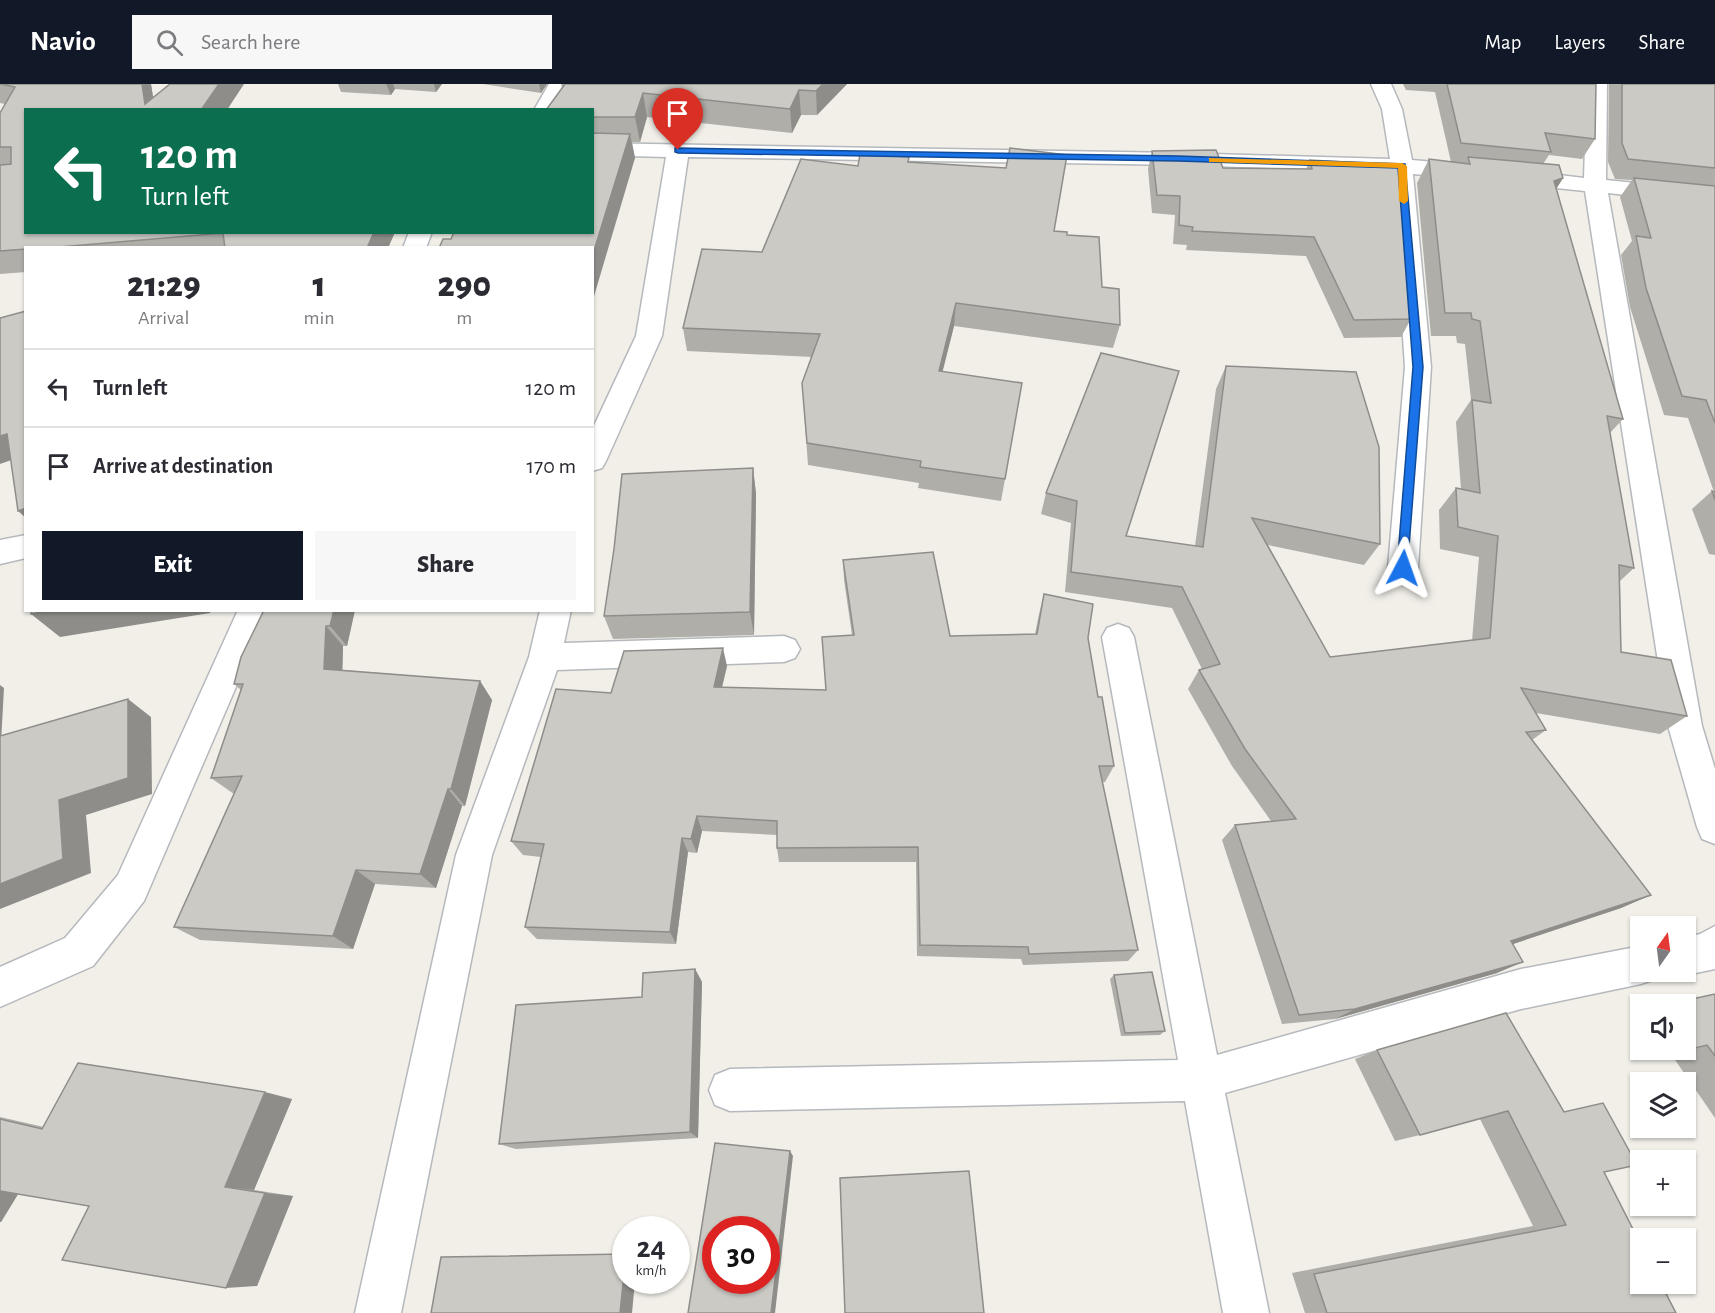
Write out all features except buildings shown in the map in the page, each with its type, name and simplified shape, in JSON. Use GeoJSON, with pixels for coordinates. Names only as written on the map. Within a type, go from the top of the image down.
{"type":"FeatureCollection","features":[{"type":"Feature","properties":{"kind":"street"},"geometry":{"type":"LineString","coordinates":[[545,108],[559,84]]}},
{"type":"Feature","properties":{"kind":"street"},"geometry":{"type":"LineString","coordinates":[[1382,84],[1392,109],[1402,166],[1418,367],[1403,568]]}},
{"type":"Feature","properties":{"kind":"street"},"geometry":{"type":"LineString","coordinates":[[1597,84],[1595,184],[1685,726],[1715,826]]}},
{"type":"Feature","properties":{"kind":"street"},"geometry":{"type":"LineString","coordinates":[[594,149],[1178,159],[1402,166],[1715,198]]}},
{"type":"Feature","properties":{"kind":"street"},"geometry":{"type":"LineString","coordinates":[[594,457],[649,336],[678,150]]}},
{"type":"Feature","properties":{"kind":"street"},"geometry":{"type":"LineString","coordinates":[[0,552],[24,546]]}},
{"type":"Feature","properties":{"kind":"street"},"geometry":{"type":"LineString","coordinates":[[0,987],[79,951],[131,888],[253,612]]}},
{"type":"Feature","properties":{"kind":"street"},"geometry":{"type":"LineString","coordinates":[[378,1313],[474,855],[545,657],[556,612]]}},
{"type":"Feature","properties":{"kind":"street"},"geometry":{"type":"LineString","coordinates":[[1118,637],[1200,1080],[1246,1313]]}},
{"type":"Feature","properties":{"kind":"street"},"geometry":{"type":"LineString","coordinates":[[545,657],[784,649]]}},
{"type":"Feature","properties":{"kind":"street"},"geometry":{"type":"LineString","coordinates":[[1696,954],[1712,951],[1715,945]]}},
{"type":"Feature","properties":{"kind":"street"},"geometry":{"type":"LineString","coordinates":[[730,1090],[1200,1080],[1521,989],[1630,967]]}},
{"type":"Feature","properties":{"kind":"slow traffic"},"geometry":{"type":"LineString","coordinates":[[1212,160],[1402,166],[1404,201]]}},
{"type":"Feature","properties":{"kind":"route"},"geometry":{"type":"LineString","coordinates":[[678,150],[909,153],[1402,166],[1418,367],[1403,568]]}}]}
